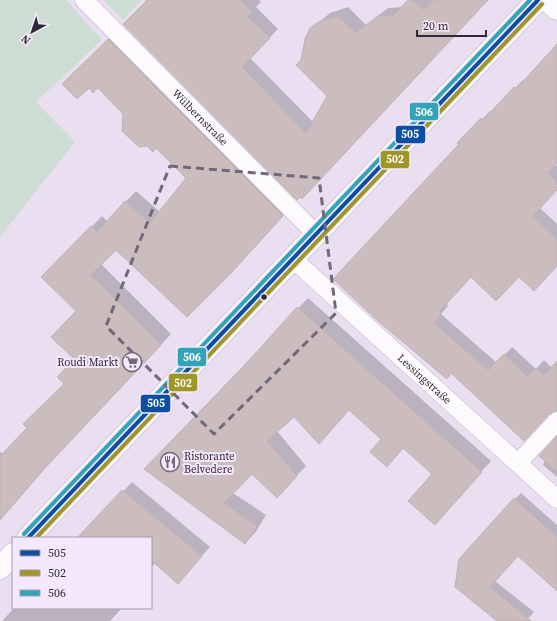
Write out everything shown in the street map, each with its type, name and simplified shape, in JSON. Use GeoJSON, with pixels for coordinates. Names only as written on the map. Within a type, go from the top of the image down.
{"type":"FeatureCollection","features":[{"type":"Feature","properties":{"kind":"street","name":"Wülbernstraße"},"geometry":{"type":"LineString","coordinates":[[84,0],[316,234]]}},
{"type":"Feature","properties":{"kind":"street"},"geometry":{"type":"LineString","coordinates":[[29,537],[538,0]]}},
{"type":"Feature","properties":{"kind":"street"},"geometry":{"type":"LineString","coordinates":[[547,0],[557,9]]}},
{"type":"Feature","properties":{"kind":"street","name":"Lessingstraße"},"geometry":{"type":"LineString","coordinates":[[293,259],[557,498]]}},
{"type":"Feature","properties":{"kind":"street"},"geometry":{"type":"LineString","coordinates":[[518,463],[557,421]]}},
{"type":"Feature","properties":{"kind":"highlighted area"},"geometry":{"type":"Polygon","coordinates":[[[170,166],[319,178],[336,313],[214,434],[106,326],[170,166]]]}},
{"type":"Feature","properties":{"kind":"shaded area"},"geometry":{"type":"Polygon","coordinates":[[[0,0],[66,0],[102,40],[36,102],[75,142],[0,237],[0,0]]]}},
{"type":"Feature","properties":{"kind":"shaded area"},"geometry":{"type":"Polygon","coordinates":[[[103,0],[142,0],[123,20],[103,0]]]}},
{"type":"Feature","properties":{"kind":"building"},"geometry":{"type":"Polygon","coordinates":[[[147,0],[240,0],[253,12],[248,17],[270,38],[242,67],[306,133],[327,96],[296,65],[301,60],[305,39],[310,28],[320,21],[338,16],[356,33],[378,16],[393,16],[408,0],[413,0],[424,10],[433,0],[488,0],[302,199],[300,197],[297,200],[123,24],[147,0]]]}},
{"type":"Feature","properties":{"kind":"building"},"geometry":{"type":"Polygon","coordinates":[[[108,39],[283,216],[233,271],[187,317],[116,250],[91,275],[161,345],[44,469],[0,520],[0,456],[27,428],[23,424],[64,384],[57,377],[74,359],[51,337],[76,311],[41,277],[91,226],[97,232],[125,201],[150,223],[186,178],[156,148],[153,152],[147,146],[139,147],[122,131],[123,114],[98,88],[93,93],[89,88],[77,99],[62,84],[108,39]]]}},
{"type":"Feature","properties":{"kind":"building"},"geometry":{"type":"Polygon","coordinates":[[[557,44],[557,163],[548,173],[557,182],[557,190],[533,216],[557,239],[557,266],[534,291],[519,277],[496,301],[471,277],[439,312],[441,314],[434,323],[488,370],[504,354],[527,376],[535,368],[544,375],[557,361],[557,411],[549,414],[524,441],[451,373],[447,379],[378,321],[333,279],[459,144],[457,143],[481,118],[483,120],[514,87],[516,89],[557,44]]]}},
{"type":"Feature","properties":{"kind":"building"},"geometry":{"type":"Polygon","coordinates":[[[297,307],[482,472],[435,525],[408,501],[432,474],[403,448],[387,467],[370,452],[381,439],[349,410],[319,444],[294,417],[267,441],[297,476],[277,498],[252,474],[224,503],[257,526],[245,544],[144,469],[245,365],[297,307]]]}},
{"type":"Feature","properties":{"kind":"building"},"geometry":{"type":"Polygon","coordinates":[[[557,436],[557,472],[539,456],[557,436]]]}},
{"type":"Feature","properties":{"kind":"building"},"geometry":{"type":"Polygon","coordinates":[[[122,490],[202,556],[178,584],[152,561],[152,537],[78,537],[122,490]]]}},
{"type":"Feature","properties":{"kind":"building"},"geometry":{"type":"Polygon","coordinates":[[[514,498],[557,537],[557,591],[518,556],[490,587],[531,621],[497,621],[455,587],[459,559],[514,498]]]}},
{"type":"Feature","properties":{"kind":"transit line","name":"506"},"geometry":{"type":"LineString","coordinates":[[24,534],[530,0]]}},
{"type":"Feature","properties":{"kind":"transit line","name":"505"},"geometry":{"type":"LineString","coordinates":[[29,537],[538,0]]}},
{"type":"Feature","properties":{"kind":"transit line","name":"502"},"geometry":{"type":"LineString","coordinates":[[37,537],[542,4]]}},
{"type":"Feature","properties":{"kind":"place","name":"Roudi Markt"},"geometry":{"type":"Point","coordinates":[132,362]}},
{"type":"Feature","properties":{"kind":"place","name":"Ristorante Belvedere"},"geometry":{"type":"Point","coordinates":[170,462]}}]}
